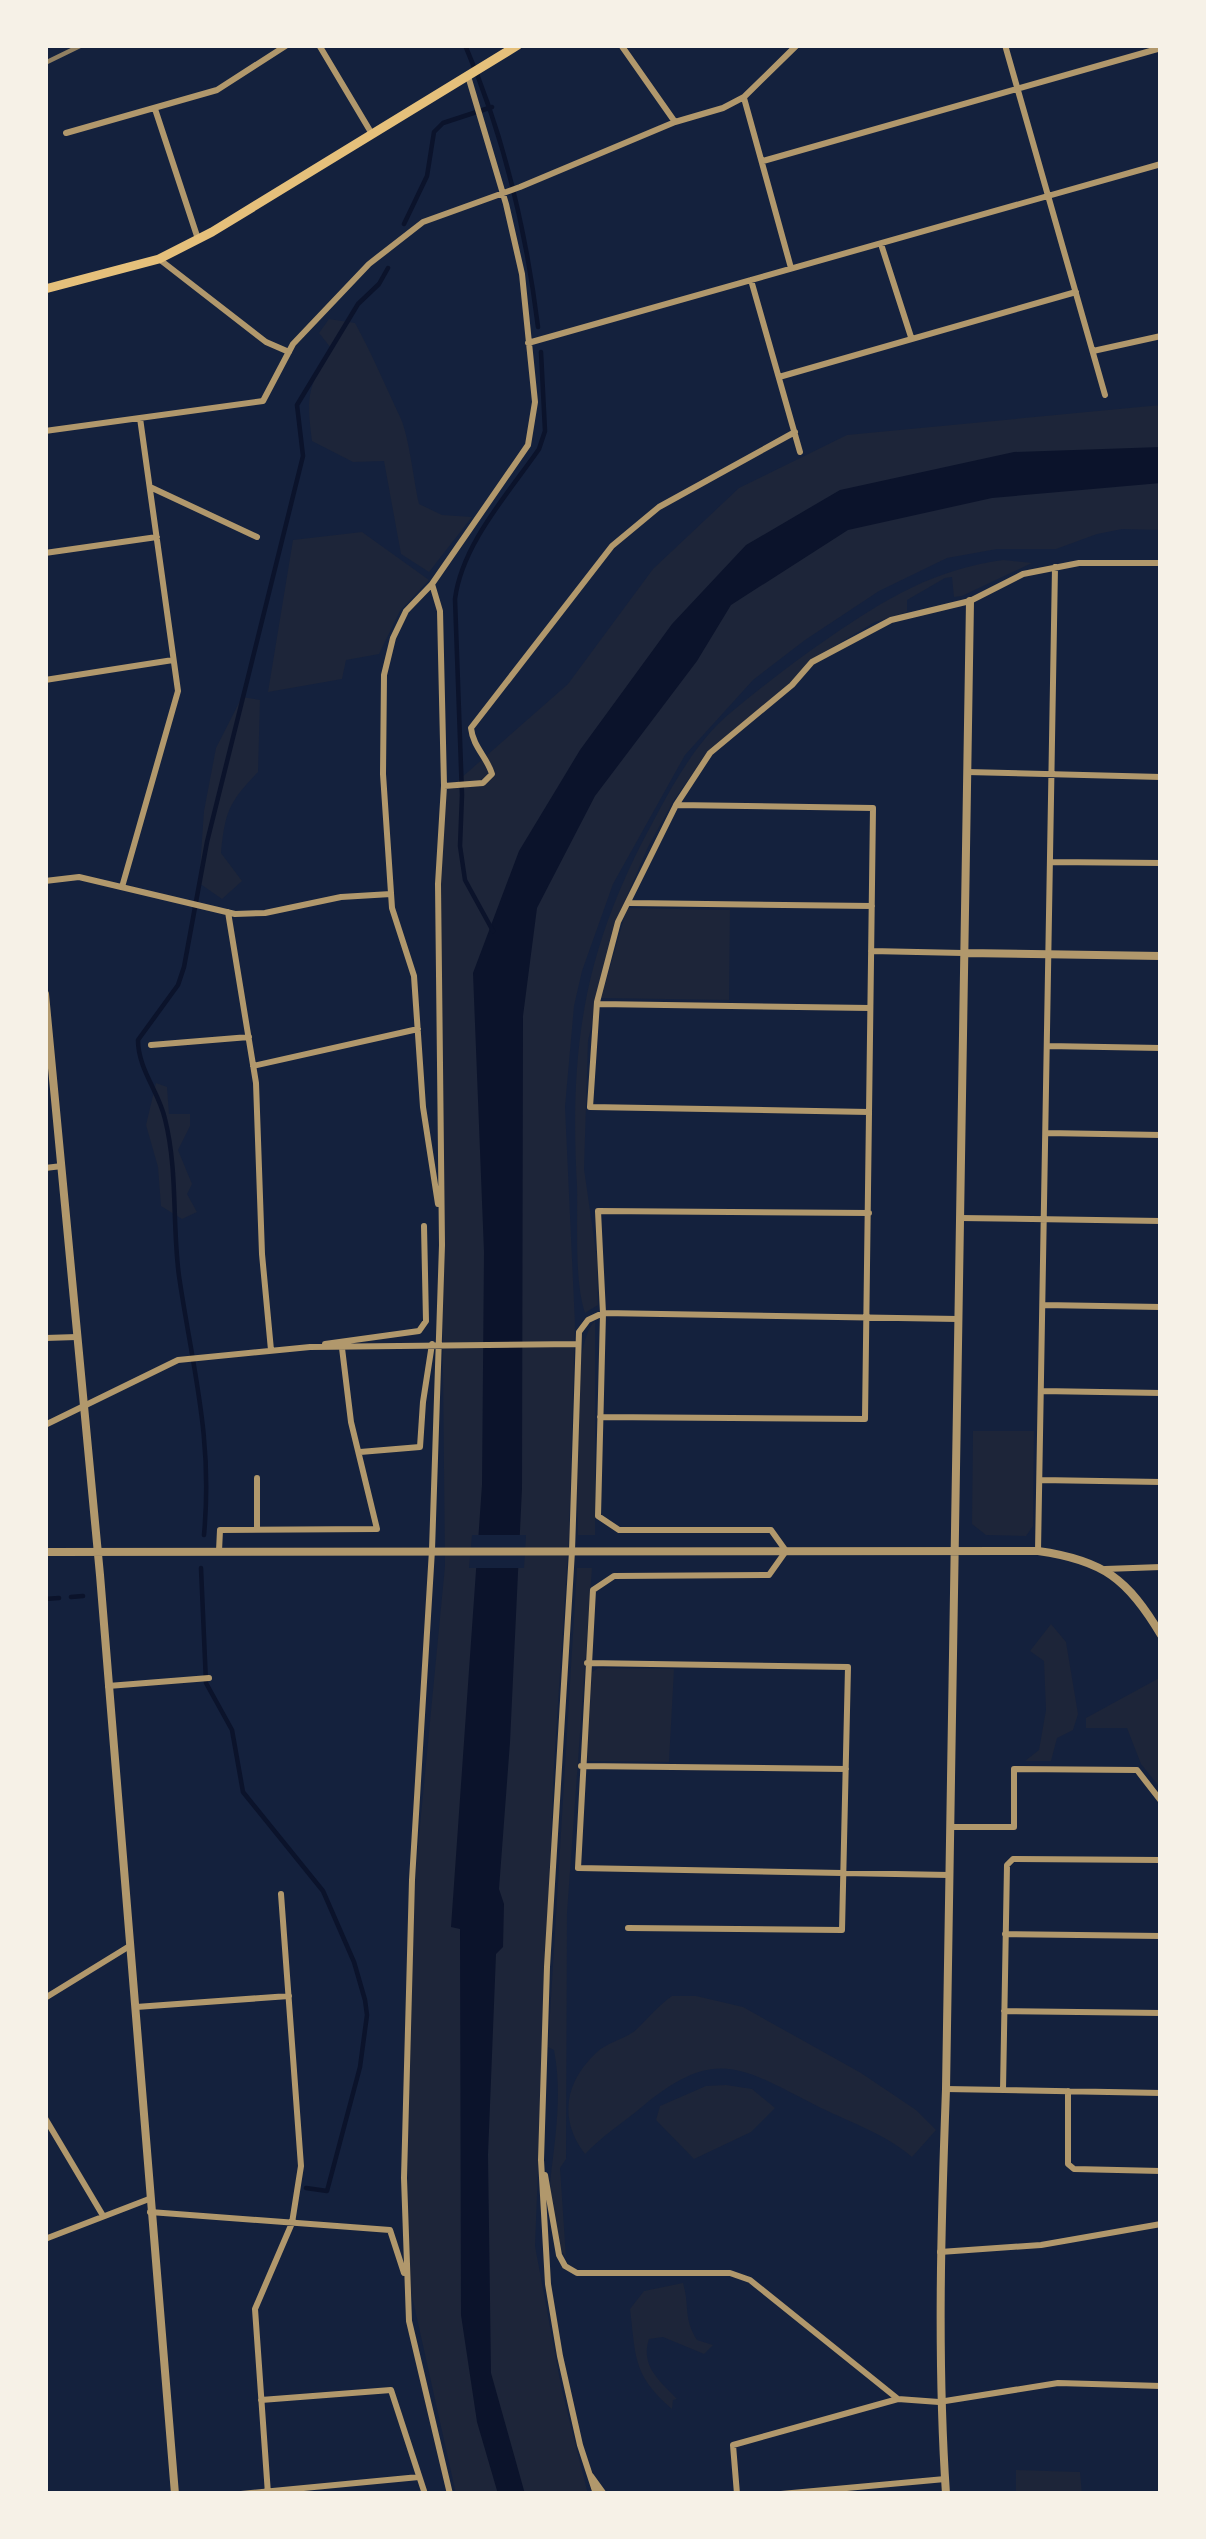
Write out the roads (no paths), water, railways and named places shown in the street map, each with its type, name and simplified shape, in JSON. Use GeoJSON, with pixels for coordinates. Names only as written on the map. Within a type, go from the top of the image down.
{"type":"FeatureCollection","features":[{"type":"Feature","properties":{"kind":"main road"},"geometry":{"type":"LineString","coordinates":[[45,289],[159,259],[198,239],[518,45]]}},
{"type":"Feature","properties":{"kind":"street"},"geometry":{"type":"LineString","coordinates":[[66,133],[217,90],[286,45]]}},
{"type":"Feature","properties":{"kind":"street"},"geometry":{"type":"LineString","coordinates":[[319,45],[372,134]]}},
{"type":"Feature","properties":{"kind":"street"},"geometry":{"type":"LineString","coordinates":[[621,45],[676,122]]}},
{"type":"Feature","properties":{"kind":"street"},"geometry":{"type":"LineString","coordinates":[[45,431],[263,401],[289,352],[369,264],[423,222],[744,98],[797,45]]}},
{"type":"Feature","properties":{"kind":"street"},"geometry":{"type":"LineString","coordinates":[[1005,45],[1105,395]]}},
{"type":"Feature","properties":{"kind":"street"},"geometry":{"type":"LineString","coordinates":[[763,161],[1161,48]]}},
{"type":"Feature","properties":{"kind":"street"},"geometry":{"type":"LineString","coordinates":[[441,1226],[423,1107],[414,976],[391,895],[383,773],[384,675],[406,611],[432,584],[528,445],[536,402],[522,274],[474,72]]}},
{"type":"Feature","properties":{"kind":"street"},"geometry":{"type":"LineString","coordinates":[[744,98],[791,268]]}},
{"type":"Feature","properties":{"kind":"street"},"geometry":{"type":"LineString","coordinates":[[155,109],[198,239]]}},
{"type":"Feature","properties":{"kind":"street"},"geometry":{"type":"LineString","coordinates":[[527,343],[1161,164]]}},
{"type":"Feature","properties":{"kind":"street"},"geometry":{"type":"LineString","coordinates":[[881,244],[912,338]]}},
{"type":"Feature","properties":{"kind":"street"},"geometry":{"type":"LineString","coordinates":[[159,259],[243,325],[289,352]]}},
{"type":"Feature","properties":{"kind":"street"},"geometry":{"type":"LineString","coordinates":[[751,280],[800,452]]}},
{"type":"Feature","properties":{"kind":"street"},"geometry":{"type":"LineString","coordinates":[[779,377],[1076,291]]}},
{"type":"Feature","properties":{"kind":"street"},"geometry":{"type":"LineString","coordinates":[[1093,351],[1161,336]]}},
{"type":"Feature","properties":{"kind":"street"},"geometry":{"type":"LineString","coordinates":[[122,887],[178,692],[140,418]]}},
{"type":"Feature","properties":{"kind":"street"},"geometry":{"type":"LineString","coordinates":[[444,786],[483,783],[493,774],[472,742],[472,728],[612,546],[659,507],[795,432]]}},
{"type":"Feature","properties":{"kind":"street"},"geometry":{"type":"LineString","coordinates":[[150,487],[256,537]]}},
{"type":"Feature","properties":{"kind":"street"},"geometry":{"type":"LineString","coordinates":[[45,553],[157,537]]}},
{"type":"Feature","properties":{"kind":"street"},"geometry":{"type":"LineString","coordinates":[[868,1112],[590,1107],[593,1034],[618,922],[676,805],[710,753],[817,659],[891,620],[970,602],[1023,574],[1055,567],[1161,563]]}},
{"type":"Feature","properties":{"kind":"street"},"geometry":{"type":"LineString","coordinates":[[1038,1551],[1055,567]]}},
{"type":"Feature","properties":{"kind":"street"},"geometry":{"type":"LineString","coordinates":[[432,584],[440,611],[444,786],[439,884],[441,1226],[435,1550],[412,1880],[404,2178],[409,2321],[449,2494]]}},
{"type":"Feature","properties":{"kind":"street"},"geometry":{"type":"LineString","coordinates":[[946,2494],[938,2402],[970,602]]}},
{"type":"Feature","properties":{"kind":"street"},"geometry":{"type":"LineString","coordinates":[[45,680],[173,660]]}},
{"type":"Feature","properties":{"kind":"street"},"geometry":{"type":"LineString","coordinates":[[967,772],[1161,777]]}},
{"type":"Feature","properties":{"kind":"street"},"geometry":{"type":"LineString","coordinates":[[600,1417],[865,1419],[873,808],[676,805]]}},
{"type":"Feature","properties":{"kind":"street"},"geometry":{"type":"LineString","coordinates":[[1050,862],[1161,863]]}},
{"type":"Feature","properties":{"kind":"street"},"geometry":{"type":"LineString","coordinates":[[45,880],[80,877],[228,912],[265,914],[341,897],[391,895]]}},
{"type":"Feature","properties":{"kind":"street"},"geometry":{"type":"LineString","coordinates":[[629,903],[872,906]]}},
{"type":"Feature","properties":{"kind":"street"},"geometry":{"type":"LineString","coordinates":[[228,912],[254,1066],[262,1254],[272,1351]]}},
{"type":"Feature","properties":{"kind":"street"},"geometry":{"type":"LineString","coordinates":[[871,951],[1161,956]]}},
{"type":"Feature","properties":{"kind":"street"},"geometry":{"type":"LineString","coordinates":[[45,994],[85,1406],[175,2494]]}},
{"type":"Feature","properties":{"kind":"street"},"geometry":{"type":"LineString","coordinates":[[599,1004],[870,1008]]}},
{"type":"Feature","properties":{"kind":"street"},"geometry":{"type":"LineString","coordinates":[[254,1066],[418,1029]]}},
{"type":"Feature","properties":{"kind":"street"},"geometry":{"type":"LineString","coordinates":[[151,1045],[249,1037]]}},
{"type":"Feature","properties":{"kind":"street"},"geometry":{"type":"LineString","coordinates":[[1047,1046],[1161,1048]]}},
{"type":"Feature","properties":{"kind":"street"},"geometry":{"type":"LineString","coordinates":[[1046,1133],[1161,1135]]}},
{"type":"Feature","properties":{"kind":"street"},"geometry":{"type":"LineString","coordinates":[[45,1168],[62,1166]]}},
{"type":"Feature","properties":{"kind":"street"},"geometry":{"type":"LineString","coordinates":[[786,1551],[771,1530],[619,1530],[598,1516],[603,1313],[598,1211],[869,1213]]}},
{"type":"Feature","properties":{"kind":"street"},"geometry":{"type":"LineString","coordinates":[[960,1218],[1161,1221]]}},
{"type":"Feature","properties":{"kind":"street"},"geometry":{"type":"LineString","coordinates":[[45,1425],[178,1360],[419,1330],[426,1321],[424,1226]]}},
{"type":"Feature","properties":{"kind":"street"},"geometry":{"type":"LineString","coordinates":[[1043,1305],[1161,1307]]}},
{"type":"Feature","properties":{"kind":"street"},"geometry":{"type":"LineString","coordinates":[[600,2494],[589,2473],[560,2356],[548,2284],[541,2160],[570,1551],[575,1344],[588,1320],[603,1313],[958,1319]]}},
{"type":"Feature","properties":{"kind":"street"},"geometry":{"type":"LineString","coordinates":[[45,1338],[78,1336]]}},
{"type":"Feature","properties":{"kind":"street"},"geometry":{"type":"LineString","coordinates":[[359,1453],[421,1448],[423,1402],[438,1344]]}},
{"type":"Feature","properties":{"kind":"street"},"geometry":{"type":"LineString","coordinates":[[310,1347],[575,1344]]}},
{"type":"Feature","properties":{"kind":"street"},"geometry":{"type":"LineString","coordinates":[[215,1551],[220,1530],[377,1528],[341,1347]]}},
{"type":"Feature","properties":{"kind":"street"},"geometry":{"type":"LineString","coordinates":[[1041,1391],[1161,1393]]}},
{"type":"Feature","properties":{"kind":"street"},"geometry":{"type":"LineString","coordinates":[[256,1478],[256,1529]]}},
{"type":"Feature","properties":{"kind":"street"},"geometry":{"type":"LineString","coordinates":[[1040,1480],[1161,1482]]}},
{"type":"Feature","properties":{"kind":"street"},"geometry":{"type":"LineString","coordinates":[[786,1551],[770,1575],[614,1576],[593,1590],[578,1868],[949,1874]]}},
{"type":"Feature","properties":{"kind":"street"},"geometry":{"type":"LineString","coordinates":[[45,1552],[1038,1551],[1077,1556],[1105,1569],[1129,1588],[1161,1635]]}},
{"type":"Feature","properties":{"kind":"street"},"geometry":{"type":"LineString","coordinates":[[1105,1569],[1161,1568]]}},
{"type":"Feature","properties":{"kind":"street"},"geometry":{"type":"LineString","coordinates":[[587,1664],[848,1667],[842,1930],[628,1928]]}},
{"type":"Feature","properties":{"kind":"street"},"geometry":{"type":"LineString","coordinates":[[108,1686],[206,1678]]}},
{"type":"Feature","properties":{"kind":"street"},"geometry":{"type":"LineString","coordinates":[[581,1766],[846,1769]]}},
{"type":"Feature","properties":{"kind":"street"},"geometry":{"type":"LineString","coordinates":[[950,1828],[1014,1827],[1014,1769],[1137,1770],[1161,1801]]}},
{"type":"Feature","properties":{"kind":"street"},"geometry":{"type":"LineString","coordinates":[[1003,2090],[1007,1865],[1013,1859],[1161,1860]]}},
{"type":"Feature","properties":{"kind":"street"},"geometry":{"type":"LineString","coordinates":[[268,2493],[255,2308],[292,2223],[301,2166],[281,1894]]}},
{"type":"Feature","properties":{"kind":"street"},"geometry":{"type":"LineString","coordinates":[[1005,1934],[1161,1936]]}},
{"type":"Feature","properties":{"kind":"street"},"geometry":{"type":"LineString","coordinates":[[45,1998],[128,1948]]}},
{"type":"Feature","properties":{"kind":"street"},"geometry":{"type":"LineString","coordinates":[[133,2008],[289,1996]]}},
{"type":"Feature","properties":{"kind":"street"},"geometry":{"type":"LineString","coordinates":[[1004,2012],[1161,2013]]}},
{"type":"Feature","properties":{"kind":"street"},"geometry":{"type":"LineString","coordinates":[[946,2090],[1161,2092]]}},
{"type":"Feature","properties":{"kind":"street"},"geometry":{"type":"LineString","coordinates":[[1068,2091],[1068,2164],[1074,2169],[1161,2171]]}},
{"type":"Feature","properties":{"kind":"street"},"geometry":{"type":"LineString","coordinates":[[45,2118],[102,2214]]}},
{"type":"Feature","properties":{"kind":"street"},"geometry":{"type":"LineString","coordinates":[[541,2160],[565,2266],[577,2272],[730,2273],[750,2280],[898,2399]]}},
{"type":"Feature","properties":{"kind":"street"},"geometry":{"type":"LineString","coordinates":[[45,2239],[148,2198]]}},
{"type":"Feature","properties":{"kind":"street"},"geometry":{"type":"LineString","coordinates":[[150,2212],[390,2230],[407,2282]]}},
{"type":"Feature","properties":{"kind":"street"},"geometry":{"type":"LineString","coordinates":[[940,2252],[1041,2245],[1161,2224]]}},
{"type":"Feature","properties":{"kind":"street"},"geometry":{"type":"LineString","coordinates":[[737,2494],[733,2445],[898,2399],[938,2402],[1058,2383],[1161,2386]]}},
{"type":"Feature","properties":{"kind":"street"},"geometry":{"type":"LineString","coordinates":[[261,2400],[392,2390],[424,2494]]}},
{"type":"Feature","properties":{"kind":"street"},"geometry":{"type":"LineString","coordinates":[[241,2494],[419,2477]]}},
{"type":"Feature","properties":{"kind":"street"},"geometry":{"type":"LineString","coordinates":[[781,2494],[945,2479]]}},
{"type":"Feature","properties":{"kind":"street"},"geometry":{"type":"LineString","coordinates":[[349,2484],[350,2494]]}},
{"type":"Feature","properties":{"kind":"waterway"},"geometry":{"type":"LineString","coordinates":[[465,45],[512,183],[538,327]]}},
{"type":"Feature","properties":{"kind":"waterway"},"geometry":{"type":"LineString","coordinates":[[404,224],[427,176],[434,132],[443,123],[492,107]]}},
{"type":"Feature","properties":{"kind":"waterway"},"geometry":{"type":"LineString","coordinates":[[204,1535],[204,1435],[179,1276],[172,1158],[165,1119],[141,1061],[138,1040],[178,985],[184,967],[207,842],[303,456],[297,405],[358,304],[388,268]]}},
{"type":"Feature","properties":{"kind":"waterway"},"geometry":{"type":"LineString","coordinates":[[493,931],[465,880],[460,846],[455,599],[476,539],[539,449],[545,431],[541,352]]}},
{"type":"Feature","properties":{"kind":"waterway"},"geometry":{"type":"LineString","coordinates":[[201,1568],[206,1683],[232,1730],[243,1792],[323,1891],[365,2000],[360,2067],[327,2191],[306,2188]]}},
{"type":"Feature","properties":{"kind":"waterway"},"geometry":{"type":"LineString","coordinates":[[71,1597],[83,1596]]}},
{"type":"Feature","properties":{"kind":"waterway"},"geometry":{"type":"LineString","coordinates":[[45,1599],[59,1598]]}},
{"type":"Feature","properties":{"kind":"railway"},"geometry":{"type":"LineString","coordinates":[[45,63],[82,45]]}}]}
